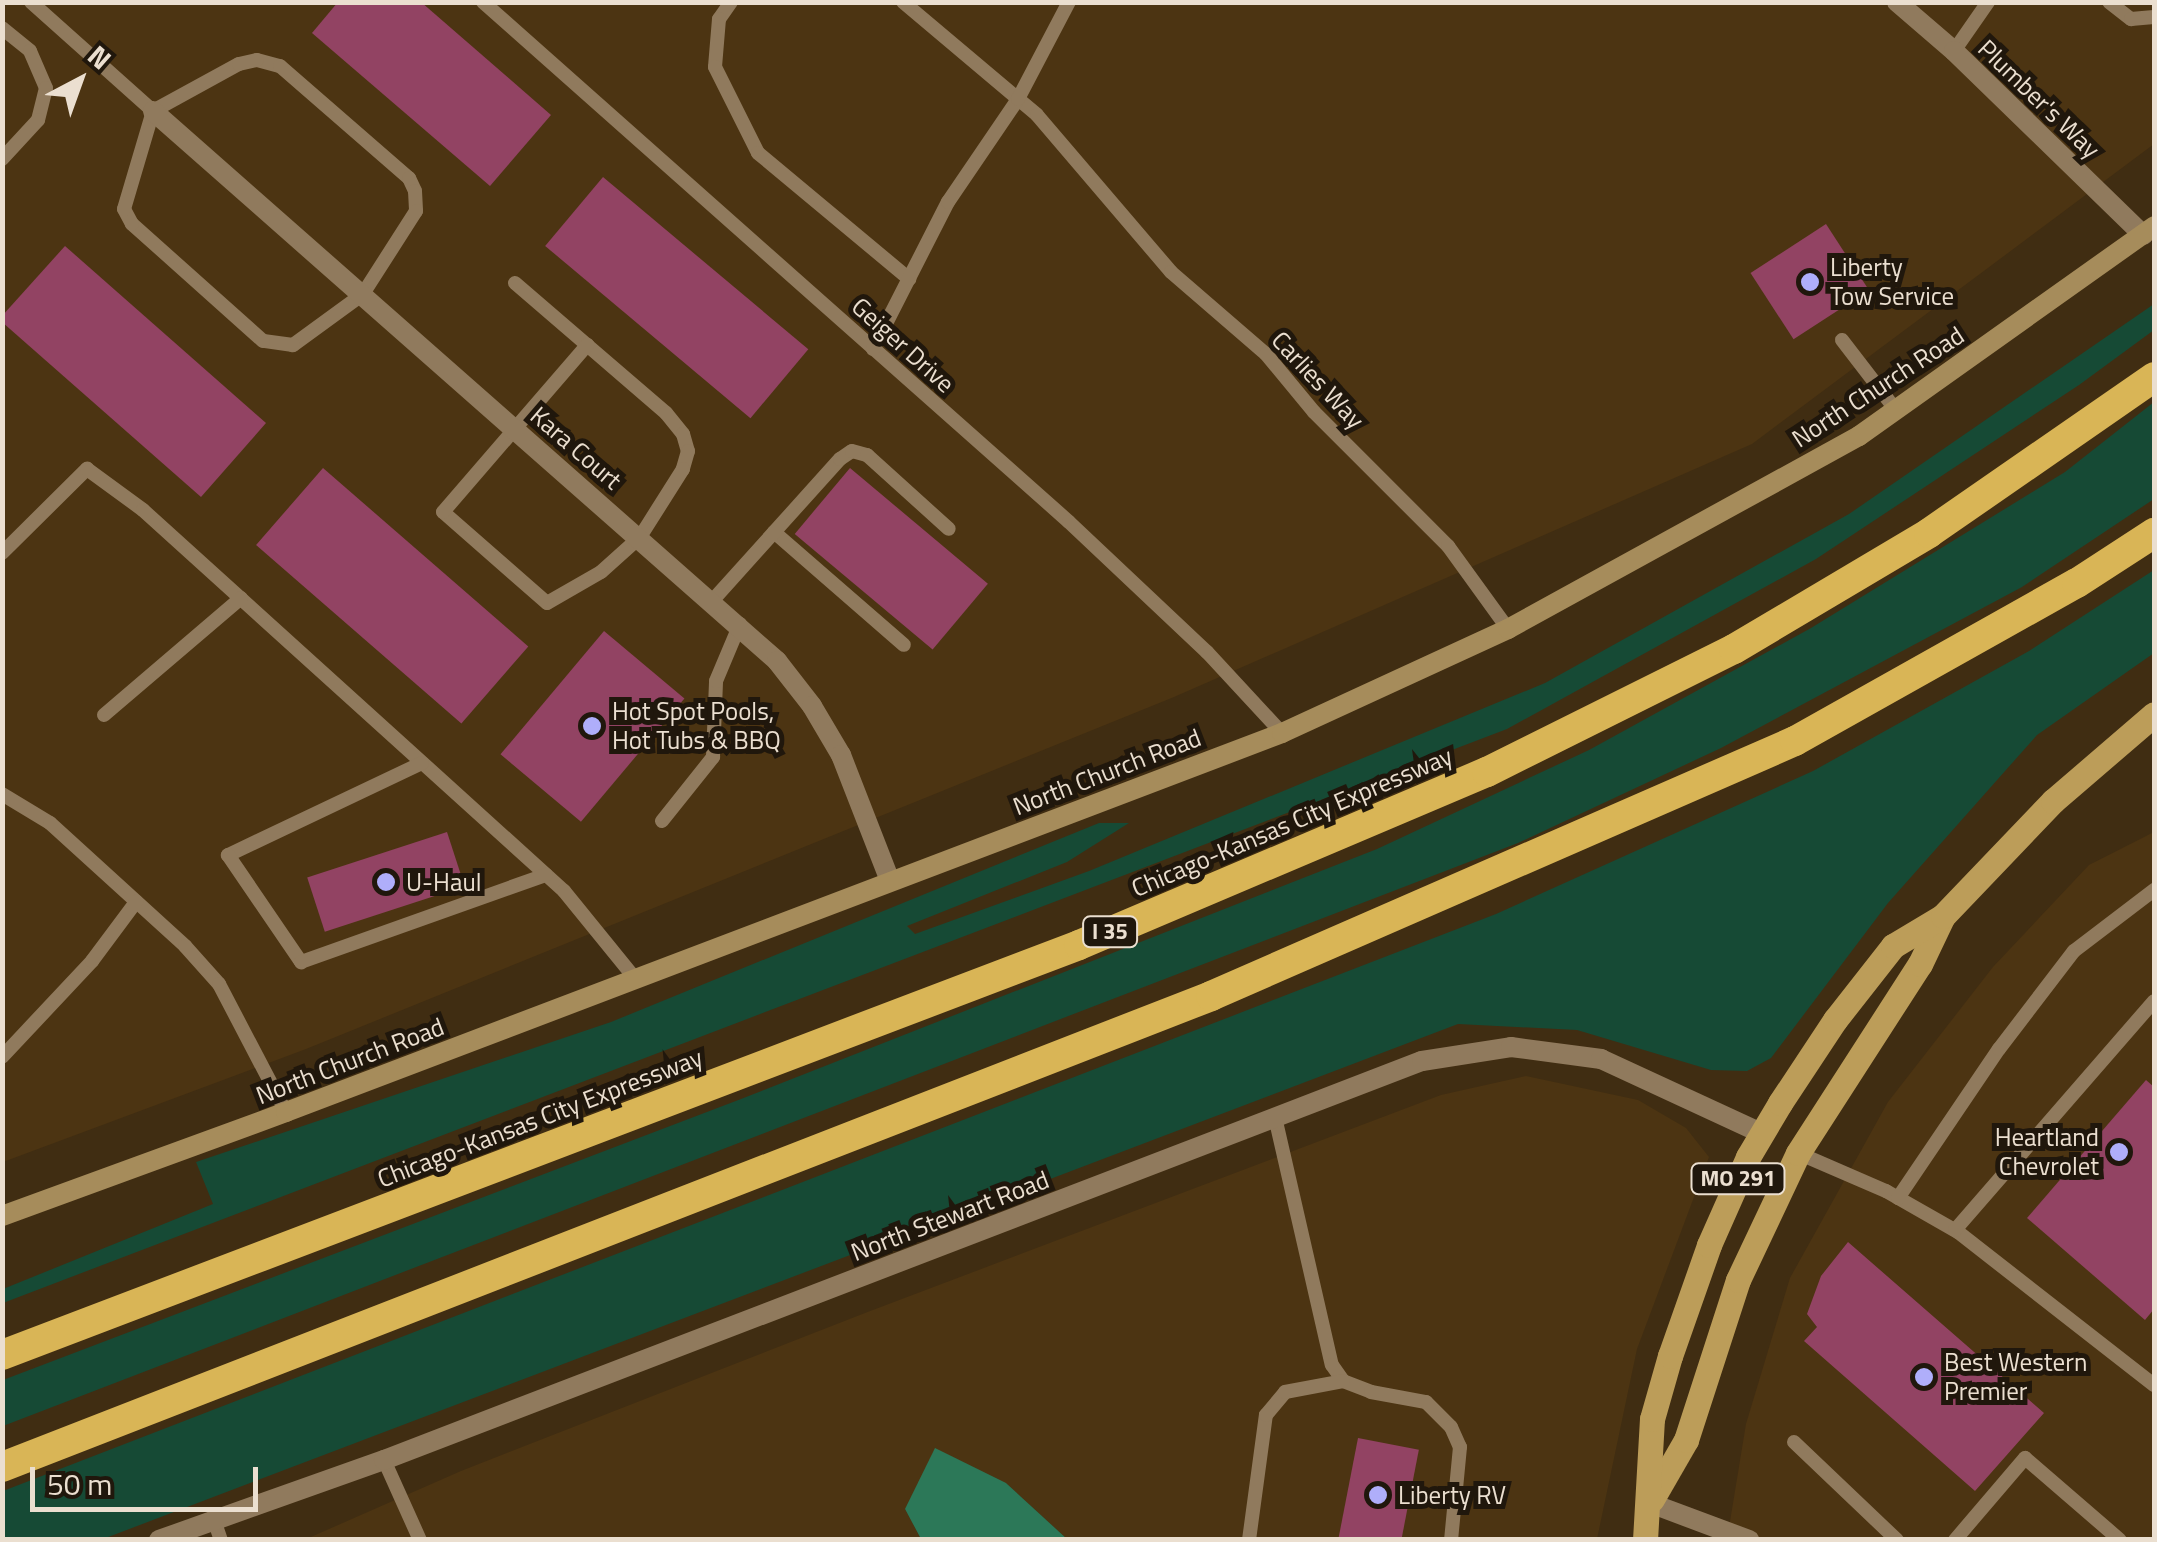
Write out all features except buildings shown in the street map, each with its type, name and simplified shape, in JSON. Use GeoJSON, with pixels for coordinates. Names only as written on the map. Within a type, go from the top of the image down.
{"type":"FeatureCollection","features":[{"type":"Feature","properties":{"kind":"highway","name":"Chicago-Kansas City Expressway"},"geometry":{"type":"LineString","coordinates":[[2,1355],[1078,945],[1486,772],[1734,649],[1929,533],[2154,377]]}},
{"type":"Feature","properties":{"kind":"highway"},"geometry":{"type":"LineString","coordinates":[[2,1467],[1266,972],[1795,741],[2077,583],[2154,533]]}},
{"type":"Feature","properties":{"kind":"main road","name":"North Church Road"},"geometry":{"type":"LineString","coordinates":[[2,1216],[1282,733],[1508,629],[1860,436],[2149,231]]}},
{"type":"Feature","properties":{"kind":"main road","name":"MO 291"},"geometry":{"type":"LineString","coordinates":[[1645,1540],[1652,1419],[1670,1356],[1709,1245],[1762,1133],[1866,978],[1893,946],[1943,916],[2053,801],[2154,714]]}},
{"type":"Feature","properties":{"kind":"main road","name":"MO 291"},"geometry":{"type":"LineString","coordinates":[[1650,1504],[1686,1440],[1738,1280],[1798,1153],[1920,964],[1943,916]]}},
{"type":"Feature","properties":{"kind":"street","name":"Plumber's Way"},"geometry":{"type":"LineString","coordinates":[[1896,2],[2149,231]]}},
{"type":"Feature","properties":{"kind":"street","name":"Kara Court"},"geometry":{"type":"LineString","coordinates":[[153,111],[713,600],[777,661],[831,739],[890,881]]}},
{"type":"Feature","properties":{"kind":"street","name":"North Stewart Road"},"geometry":{"type":"LineString","coordinates":[[159,1540],[212,1517],[384,1460],[1422,1061],[1511,1048],[1601,1059],[1762,1133]]}},
{"type":"Feature","properties":{"kind":"street"},"geometry":{"type":"LineString","coordinates":[[1650,1504],[1748,1540]]}},
{"type":"Feature","properties":{"kind":"lane"},"geometry":{"type":"LineString","coordinates":[[31,2],[153,111]]}},
{"type":"Feature","properties":{"kind":"lane","name":"Geiger Drive"},"geometry":{"type":"LineString","coordinates":[[483,2],[1069,522],[1206,652],[1282,733]]}},
{"type":"Feature","properties":{"kind":"lane"},"geometry":{"type":"LineString","coordinates":[[500,2],[505,22]]}},
{"type":"Feature","properties":{"kind":"lane"},"geometry":{"type":"LineString","coordinates":[[731,2],[719,19],[715,68],[758,153],[909,278]]}},
{"type":"Feature","properties":{"kind":"lane","name":"Carlies Way"},"geometry":{"type":"LineString","coordinates":[[903,2],[1018,99],[1085,170],[1171,272],[1266,354],[1314,412],[1448,546],[1508,629]]}},
{"type":"Feature","properties":{"kind":"lane"},"geometry":{"type":"LineString","coordinates":[[873,349],[948,202],[1018,99],[1069,2]]}},
{"type":"Feature","properties":{"kind":"lane"},"geometry":{"type":"LineString","coordinates":[[1954,51],[1988,2]]}},
{"type":"Feature","properties":{"kind":"lane"},"geometry":{"type":"LineString","coordinates":[[2109,2],[2130,19],[2154,17]]}},
{"type":"Feature","properties":{"kind":"lane"},"geometry":{"type":"LineString","coordinates":[[2,28],[30,51],[46,88],[38,120],[2,158]]}},
{"type":"Feature","properties":{"kind":"lane"},"geometry":{"type":"LineString","coordinates":[[258,60],[280,66],[409,178],[416,191],[416,212],[364,294],[293,345],[263,340],[132,224],[124,209],[153,111],[238,64],[258,60]]}},
{"type":"Feature","properties":{"kind":"lane"},"geometry":{"type":"LineString","coordinates":[[515,283],[666,413],[684,434],[688,451],[683,469],[640,536],[601,572],[547,604],[444,512],[587,345]]}},
{"type":"Feature","properties":{"kind":"lane"},"geometry":{"type":"LineString","coordinates":[[1842,340],[1896,410]]}},
{"type":"Feature","properties":{"kind":"lane"},"geometry":{"type":"LineString","coordinates":[[713,600],[840,459],[852,451],[867,456],[949,530]]}},
{"type":"Feature","properties":{"kind":"lane"},"geometry":{"type":"LineString","coordinates":[[2,552],[87,468],[143,510],[546,875],[634,977]]}},
{"type":"Feature","properties":{"kind":"lane"},"geometry":{"type":"LineString","coordinates":[[774,532],[904,645]]}},
{"type":"Feature","properties":{"kind":"lane"},"geometry":{"type":"LineString","coordinates":[[104,715],[241,598]]}},
{"type":"Feature","properties":{"kind":"lane"},"geometry":{"type":"LineString","coordinates":[[662,821],[713,757],[716,681],[740,624]]}},
{"type":"Feature","properties":{"kind":"lane"},"geometry":{"type":"LineString","coordinates":[[422,763],[228,855],[301,962],[546,875]]}},
{"type":"Feature","properties":{"kind":"lane"},"geometry":{"type":"LineString","coordinates":[[2,794],[50,822],[219,984],[286,1112]]}},
{"type":"Feature","properties":{"kind":"lane"},"geometry":{"type":"LineString","coordinates":[[1898,1198],[1999,1050],[2074,951],[2154,890]]}},
{"type":"Feature","properties":{"kind":"lane"},"geometry":{"type":"LineString","coordinates":[[2,1058],[92,961],[136,902]]}},
{"type":"Feature","properties":{"kind":"lane"},"geometry":{"type":"LineString","coordinates":[[1955,1230],[2154,1001]]}},
{"type":"Feature","properties":{"kind":"lane"},"geometry":{"type":"LineString","coordinates":[[1274,1118],[1332,1366],[1343,1381]]}},
{"type":"Feature","properties":{"kind":"lane"},"geometry":{"type":"LineString","coordinates":[[1798,1153],[1898,1198],[1955,1230],[2154,1385]]}},
{"type":"Feature","properties":{"kind":"lane"},"geometry":{"type":"LineString","coordinates":[[1249,1540],[1266,1415],[1285,1392],[1343,1381],[1371,1392],[1426,1402],[1451,1427],[1460,1447],[1451,1540]]}},
{"type":"Feature","properties":{"kind":"lane"},"geometry":{"type":"LineString","coordinates":[[1794,1442],[1897,1540]]}},
{"type":"Feature","properties":{"kind":"lane"},"geometry":{"type":"LineString","coordinates":[[1955,1540],[2024,1458],[2120,1540]]}},
{"type":"Feature","properties":{"kind":"lane"},"geometry":{"type":"LineString","coordinates":[[384,1460],[420,1540]]}},
{"type":"Feature","properties":{"kind":"lane"},"geometry":{"type":"LineString","coordinates":[[212,1517],[221,1540]]}},
{"type":"Feature","properties":{"kind":"shaded area"},"geometry":{"type":"Polygon","coordinates":[[[3,3],[2154,3],[2154,144],[1752,444],[1174,697],[306,1049],[3,1162],[3,3]]]}},
{"type":"Feature","properties":{"kind":"shaded area"},"geometry":{"type":"Polygon","coordinates":[[[2154,832],[2154,1539],[1727,1540],[1746,1424],[1790,1278],[1888,1102],[1993,967],[2089,865],[2154,832]]]}},
{"type":"Feature","properties":{"kind":"shaded area"},"geometry":{"type":"Polygon","coordinates":[[[1526,1076],[1638,1100],[1686,1128],[1709,1157],[1637,1349],[1597,1539],[1067,1539],[1006,1483],[905,1509],[921,1539],[304,1540],[461,1471],[865,1313],[1441,1095],[1526,1076]]]}},
{"type":"Feature","properties":{"kind":"green space"},"geometry":{"type":"Polygon","coordinates":[[[2154,304],[2154,330],[2079,385],[1816,559],[1507,729],[3,1303],[3,1289],[213,1204],[196,1162],[611,1022],[1099,823],[1129,823],[1067,862],[907,926],[915,934],[1089,871],[1545,683],[1849,514],[2154,304]]]}},
{"type":"Feature","properties":{"kind":"green space"},"geometry":{"type":"Polygon","coordinates":[[[2154,402],[2154,499],[2022,587],[1721,748],[1518,843],[3,1426],[3,1380],[741,1099],[1377,849],[1589,750],[1811,628],[2065,472],[2154,402]]]}},
{"type":"Feature","properties":{"kind":"green space"},"geometry":{"type":"Polygon","coordinates":[[[2154,570],[2154,653],[2037,735],[1888,903],[1771,1058],[1747,1071],[1711,1070],[1577,1030],[1458,1024],[103,1539],[3,1539],[3,1491],[1496,914],[1813,771],[2029,651],[2154,570]]]}},
{"type":"Feature","properties":{"kind":"green space"},"geometry":{"type":"Polygon","coordinates":[[[935,1448],[1006,1483],[1067,1539],[921,1539],[905,1509],[935,1448]]]}},
{"type":"Feature","properties":{"kind":"place","name":"Liberty Tow Service"},"geometry":{"type":"Point","coordinates":[1810,282]}},
{"type":"Feature","properties":{"kind":"place","name":"Hot Spot Pools, Hot Tubs & BBQ"},"geometry":{"type":"Point","coordinates":[592,726]}},
{"type":"Feature","properties":{"kind":"place","name":"U-Haul"},"geometry":{"type":"Point","coordinates":[386,882]}},
{"type":"Feature","properties":{"kind":"place","name":"Heartland Chevrolet"},"geometry":{"type":"Point","coordinates":[2119,1152]}},
{"type":"Feature","properties":{"kind":"place","name":"Best Western Premier"},"geometry":{"type":"Point","coordinates":[1924,1377]}},
{"type":"Feature","properties":{"kind":"place","name":"Liberty RV"},"geometry":{"type":"Point","coordinates":[1378,1495]}}]}
